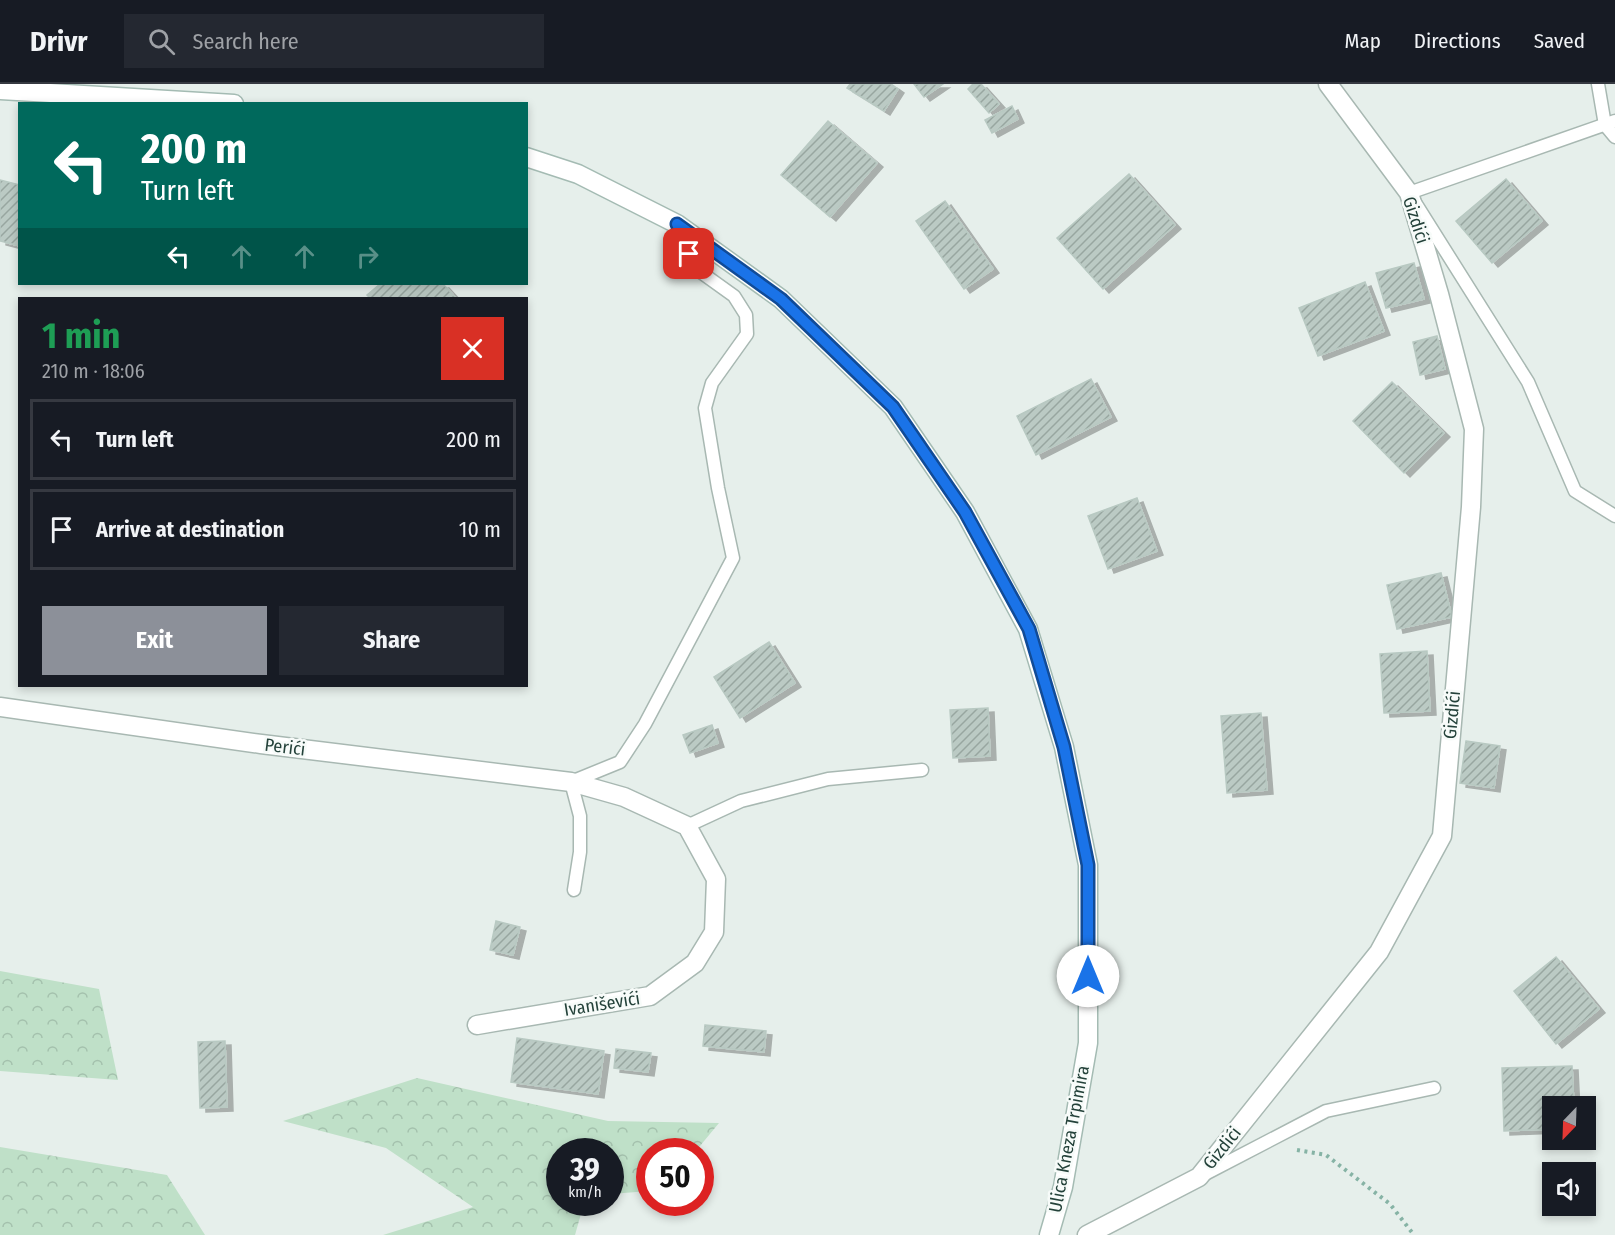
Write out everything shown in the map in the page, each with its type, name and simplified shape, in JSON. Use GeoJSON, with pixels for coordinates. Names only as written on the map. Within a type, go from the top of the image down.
{"type":"FeatureCollection","features":[{"type":"Feature","properties":{"kind":"street","name":"Gizdići"},"geometry":{"type":"LineString","coordinates":[[1087,1235],[1199,1177],[1379,952],[1442,836],[1471,507],[1474,429],[1439,294],[1409,193],[1328,84]]}},
{"type":"Feature","properties":{"kind":"street"},"geometry":{"type":"LineString","coordinates":[[0,90],[201,102]]}},
{"type":"Feature","properties":{"kind":"street","name":"Ulica Kneza Trpimira"},"geometry":{"type":"LineString","coordinates":[[528,158],[578,174],[677,224],[781,299],[893,407],[965,512],[1029,629],[1064,747],[1088,865],[1088,1043],[1063,1186],[1049,1235]]}},
{"type":"Feature","properties":{"kind":"street","name":"Perići"},"geometry":{"type":"LineString","coordinates":[[0,707],[261,744],[571,782]]}},
{"type":"Feature","properties":{"kind":"street"},"geometry":{"type":"LineString","coordinates":[[571,782],[624,797],[687,826]]}},
{"type":"Feature","properties":{"kind":"street","name":"Ivaniševići"},"geometry":{"type":"LineString","coordinates":[[477,1025],[650,996],[695,963],[714,932],[716,879],[687,826]]}},
{"type":"Feature","properties":{"kind":"lane"},"geometry":{"type":"LineString","coordinates":[[1598,84],[1615,137]]}},
{"type":"Feature","properties":{"kind":"lane"},"geometry":{"type":"LineString","coordinates":[[1610,123],[1409,193],[1528,382],[1575,491],[1615,516]]}},
{"type":"Feature","properties":{"kind":"lane"},"geometry":{"type":"LineString","coordinates":[[574,890],[580,852],[580,816],[571,782],[620,762],[645,724],[733,558],[718,488],[705,408],[712,383],[747,334],[746,315],[734,296],[695,268],[677,224]]}},
{"type":"Feature","properties":{"kind":"lane"},"geometry":{"type":"LineString","coordinates":[[687,826],[741,801],[828,780],[922,770]]}},
{"type":"Feature","properties":{"kind":"lane"},"geometry":{"type":"LineString","coordinates":[[1199,1177],[1326,1111],[1434,1088]]}},
{"type":"Feature","properties":{"kind":"path"},"geometry":{"type":"LineString","coordinates":[[1261,1145],[1326,1155],[1390,1204],[1414,1235]]}},
{"type":"Feature","properties":{"kind":"green space"},"geometry":{"type":"Polygon","coordinates":[[[0,971],[99,989],[118,1080],[0,1071],[0,971]]]}},
{"type":"Feature","properties":{"kind":"green space"},"geometry":{"type":"Polygon","coordinates":[[[417,1078],[608,1121],[719,1123],[707,1138],[636,1138],[636,1192],[624,1193],[624,1138],[546,1138],[546,1216],[580,1216],[575,1235],[383,1235],[473,1207],[386,1148],[283,1121],[417,1078]]]}},
{"type":"Feature","properties":{"kind":"green space"},"geometry":{"type":"Polygon","coordinates":[[[0,1147],[167,1175],[205,1235],[0,1235],[0,1147]]]}},
{"type":"Feature","properties":{"kind":"building"},"geometry":{"type":"Polygon","coordinates":[[[850,84],[891,84],[898,89],[884,111],[847,88],[850,84]]]}},
{"type":"Feature","properties":{"kind":"building"},"geometry":{"type":"Polygon","coordinates":[[[914,84],[943,84],[924,97],[914,84]]]}},
{"type":"Feature","properties":{"kind":"building"},"geometry":{"type":"Polygon","coordinates":[[[973,84],[981,84],[999,104],[989,113],[968,89],[973,84]]]}},
{"type":"Feature","properties":{"kind":"building"},"geometry":{"type":"Polygon","coordinates":[[[1012,106],[1018,119],[992,133],[985,120],[1012,106]]]}},
{"type":"Feature","properties":{"kind":"building"},"geometry":{"type":"Polygon","coordinates":[[[828,121],[877,163],[830,217],[781,175],[828,121]]]}},
{"type":"Feature","properties":{"kind":"building"},"geometry":{"type":"Polygon","coordinates":[[[1129,174],[1175,225],[1103,289],[1057,238],[1129,174]]]}},
{"type":"Feature","properties":{"kind":"building"},"geometry":{"type":"Polygon","coordinates":[[[1506,179],[1542,221],[1492,263],[1456,221],[1506,179]]]}},
{"type":"Feature","properties":{"kind":"building"},"geometry":{"type":"Polygon","coordinates":[[[0,180],[18,184],[18,246],[0,241],[0,180]]]}},
{"type":"Feature","properties":{"kind":"building"},"geometry":{"type":"Polygon","coordinates":[[[945,201],[993,269],[964,289],[916,221],[945,201]]]}},
{"type":"Feature","properties":{"kind":"building"},"geometry":{"type":"Polygon","coordinates":[[[1414,263],[1424,299],[1386,308],[1376,273],[1414,263]]]}},
{"type":"Feature","properties":{"kind":"building"},"geometry":{"type":"Polygon","coordinates":[[[1365,282],[1384,331],[1318,356],[1299,308],[1365,282]]]}},
{"type":"Feature","properties":{"kind":"building"},"geometry":{"type":"Polygon","coordinates":[[[379,285],[444,285],[455,297],[369,297],[367,295],[379,285]]]}},
{"type":"Feature","properties":{"kind":"building"},"geometry":{"type":"Polygon","coordinates":[[[1437,336],[1445,369],[1420,375],[1413,342],[1437,336]]]}},
{"type":"Feature","properties":{"kind":"building"},"geometry":{"type":"Polygon","coordinates":[[[1091,379],[1111,417],[1036,455],[1017,416],[1091,379]]]}},
{"type":"Feature","properties":{"kind":"building"},"geometry":{"type":"Polygon","coordinates":[[[1392,382],[1444,433],[1404,473],[1353,421],[1392,382]]]}},
{"type":"Feature","properties":{"kind":"building"},"geometry":{"type":"Polygon","coordinates":[[[1137,498],[1157,551],[1108,569],[1088,516],[1137,498]]]}},
{"type":"Feature","properties":{"kind":"building"},"geometry":{"type":"Polygon","coordinates":[[[1441,573],[1452,617],[1397,629],[1387,585],[1441,573]]]}},
{"type":"Feature","properties":{"kind":"building"},"geometry":{"type":"Polygon","coordinates":[[[769,642],[795,683],[740,718],[714,677],[769,642]]]}},
{"type":"Feature","properties":{"kind":"building"},"geometry":{"type":"Polygon","coordinates":[[[1427,651],[1430,711],[1384,713],[1380,654],[1427,651]]]}},
{"type":"Feature","properties":{"kind":"building"},"geometry":{"type":"Polygon","coordinates":[[[988,708],[990,756],[953,758],[950,710],[988,708]]]}},
{"type":"Feature","properties":{"kind":"building"},"geometry":{"type":"Polygon","coordinates":[[[1261,713],[1267,790],[1227,793],[1221,716],[1261,713]]]}},
{"type":"Feature","properties":{"kind":"building"},"geometry":{"type":"Polygon","coordinates":[[[712,725],[718,743],[690,753],[683,735],[712,725]]]}},
{"type":"Feature","properties":{"kind":"building"},"geometry":{"type":"Polygon","coordinates":[[[1466,741],[1500,746],[1494,788],[1460,783],[1466,741]]]}},
{"type":"Feature","properties":{"kind":"building"},"geometry":{"type":"Polygon","coordinates":[[[496,921],[520,927],[513,955],[490,950],[496,921]]]}},
{"type":"Feature","properties":{"kind":"building"},"geometry":{"type":"Polygon","coordinates":[[[1556,957],[1599,1009],[1556,1044],[1514,991],[1556,957]]]}},
{"type":"Feature","properties":{"kind":"building"},"geometry":{"type":"Polygon","coordinates":[[[705,1025],[766,1031],[764,1052],[703,1046],[705,1025]]]}},
{"type":"Feature","properties":{"kind":"building"},"geometry":{"type":"Polygon","coordinates":[[[517,1038],[604,1051],[598,1094],[511,1082],[517,1038]]]}},
{"type":"Feature","properties":{"kind":"building"},"geometry":{"type":"Polygon","coordinates":[[[225,1041],[227,1107],[200,1108],[198,1042],[225,1041]]]}},
{"type":"Feature","properties":{"kind":"building"},"geometry":{"type":"Polygon","coordinates":[[[616,1049],[651,1053],[648,1072],[614,1068],[616,1049]]]}},
{"type":"Feature","properties":{"kind":"building"},"geometry":{"type":"Polygon","coordinates":[[[1572,1066],[1573,1096],[1542,1096],[1542,1129],[1504,1131],[1502,1068],[1572,1066]]]}},
{"type":"Feature","properties":{"kind":"route"},"geometry":{"type":"LineString","coordinates":[[689,254],[677,224],[781,299],[893,407],[965,512],[1029,629],[1064,747],[1088,865],[1088,976]]}}]}
